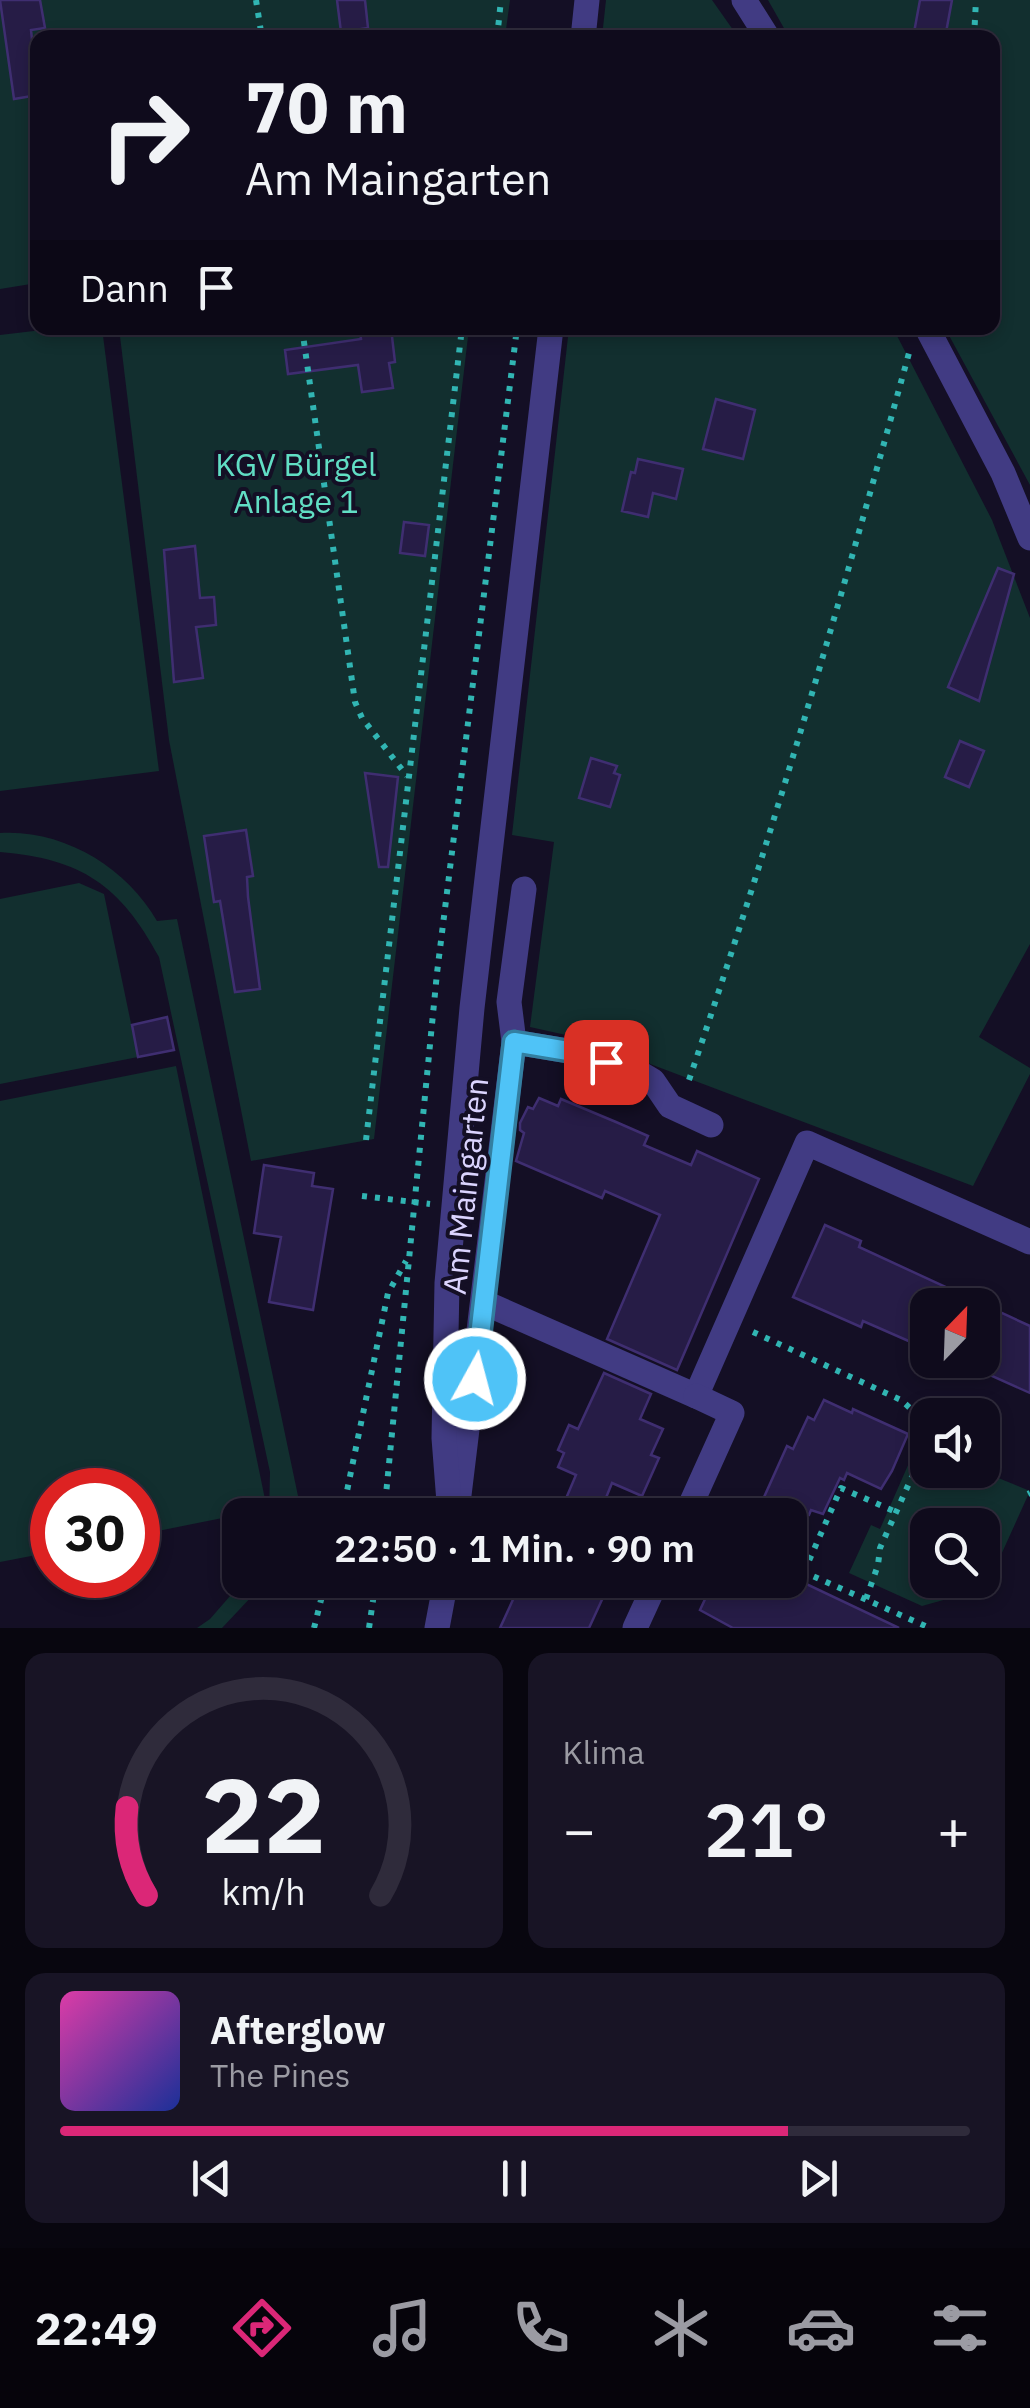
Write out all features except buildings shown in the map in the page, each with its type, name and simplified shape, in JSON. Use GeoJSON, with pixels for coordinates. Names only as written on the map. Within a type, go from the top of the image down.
{"type":"FeatureCollection","features":[{"type":"Feature","properties":{"kind":"street"},"geometry":{"type":"LineString","coordinates":[[584,30],[587,0]]}},
{"type":"Feature","properties":{"kind":"street"},"geometry":{"type":"LineString","coordinates":[[744,0],[763,30]]}},
{"type":"Feature","properties":{"kind":"street"},"geometry":{"type":"LineString","coordinates":[[451,1498],[444,1438],[447,1283],[472,1008],[550,335]]}},
{"type":"Feature","properties":{"kind":"street"},"geometry":{"type":"LineString","coordinates":[[919,337],[1004,473],[1030,538]]}},
{"type":"Feature","properties":{"kind":"street","name":"Am Maingarten"},"geometry":{"type":"LineString","coordinates":[[456,1498],[485,1303],[514,1042],[509,1002],[524,888]]}},
{"type":"Feature","properties":{"kind":"street","name":"Am Maingarten"},"geometry":{"type":"LineString","coordinates":[[514,1042],[574,1052],[638,1072],[653,1082],[670,1106],[710,1125]]}},
{"type":"Feature","properties":{"kind":"street"},"geometry":{"type":"LineString","coordinates":[[696,1396],[807,1144],[1030,1242]]}},
{"type":"Feature","properties":{"kind":"street"},"geometry":{"type":"LineString","coordinates":[[485,1303],[732,1412],[694,1498]]}},
{"type":"Feature","properties":{"kind":"street"},"geometry":{"type":"LineString","coordinates":[[437,1628],[443,1598]]}},
{"type":"Feature","properties":{"kind":"street"},"geometry":{"type":"LineString","coordinates":[[636,1628],[649,1598]]}},
{"type":"Feature","properties":{"kind":"path"},"geometry":{"type":"LineString","coordinates":[[256,0],[261,30]]}},
{"type":"Feature","properties":{"kind":"path"},"geometry":{"type":"LineString","coordinates":[[498,30],[501,0]]}},
{"type":"Feature","properties":{"kind":"path"},"geometry":{"type":"LineString","coordinates":[[974,30],[976,0]]}},
{"type":"Feature","properties":{"kind":"path"},"geometry":{"type":"LineString","coordinates":[[303,335],[355,702],[362,718],[407,776]]}},
{"type":"Feature","properties":{"kind":"path"},"geometry":{"type":"LineString","coordinates":[[366,1140],[461,335]]}},
{"type":"Feature","properties":{"kind":"path"},"geometry":{"type":"LineString","coordinates":[[386,1498],[437,973],[517,335]]}},
{"type":"Feature","properties":{"kind":"path"},"geometry":{"type":"LineString","coordinates":[[690,1080],[751,900],[919,337]]}},
{"type":"Feature","properties":{"kind":"path"},"geometry":{"type":"LineString","coordinates":[[362,1196],[415,1202]]}},
{"type":"Feature","properties":{"kind":"path"},"geometry":{"type":"LineString","coordinates":[[410,1255],[418,1294]]}},
{"type":"Feature","properties":{"kind":"path"},"geometry":{"type":"LineString","coordinates":[[346,1498],[388,1294],[410,1255]]}},
{"type":"Feature","properties":{"kind":"path"},"geometry":{"type":"LineString","coordinates":[[729,1322],[901,1400],[910,1408]]}},
{"type":"Feature","properties":{"kind":"path"},"geometry":{"type":"LineString","coordinates":[[866,1599],[875,1578],[880,1548],[910,1481]]}},
{"type":"Feature","properties":{"kind":"path"},"geometry":{"type":"LineString","coordinates":[[807,1565],[841,1488],[896,1512]]}},
{"type":"Feature","properties":{"kind":"path"},"geometry":{"type":"LineString","coordinates":[[807,1573],[930,1628]]}},
{"type":"Feature","properties":{"kind":"path"},"geometry":{"type":"LineString","coordinates":[[314,1628],[322,1598]]}},
{"type":"Feature","properties":{"kind":"path"},"geometry":{"type":"LineString","coordinates":[[370,1628],[374,1598]]}},
{"type":"Feature","properties":{"kind":"green space"},"geometry":{"type":"Polygon","coordinates":[[[0,0],[510,0],[506,30],[30,30],[30,284],[0,289],[0,0]]]}},
{"type":"Feature","properties":{"kind":"green space"},"geometry":{"type":"Polygon","coordinates":[[[606,0],[712,0],[733,30],[603,30],[606,0]]]}},
{"type":"Feature","properties":{"kind":"green space"},"geometry":{"type":"Polygon","coordinates":[[[768,0],[1030,0],[1030,485],[949,335],[1000,335],[1000,30],[785,30],[768,0]]]}},
{"type":"Feature","properties":{"kind":"green space"},"geometry":{"type":"Polygon","coordinates":[[[30,331],[30,335],[103,335],[159,771],[0,791],[0,335],[30,331]]]}},
{"type":"Feature","properties":{"kind":"green space","name":"KGV Bürgel Anlage 1"},"geometry":{"type":"Polygon","coordinates":[[[120,335],[468,335],[374,1139],[251,1161],[169,740],[120,335]]]}},
{"type":"Feature","properties":{"kind":"green space"},"geometry":{"type":"Polygon","coordinates":[[[568,335],[897,335],[992,520],[1030,618],[1030,944],[979,1037],[1030,1068],[1030,1074],[973,1186],[584,1039],[530,1027],[554,842],[512,835],[568,335]]]}},
{"type":"Feature","properties":{"kind":"green space"},"geometry":{"type":"Polygon","coordinates":[[[0,833],[47,837],[69,845],[110,868],[157,921],[177,919],[298,1498],[269,1498],[270,1472],[159,957],[129,911],[96,880],[54,861],[0,852],[0,833]]]}},
{"type":"Feature","properties":{"kind":"green space"},"geometry":{"type":"Polygon","coordinates":[[[79,883],[104,894],[138,1057],[0,1084],[0,899],[79,883]]]}},
{"type":"Feature","properties":{"kind":"green space"},"geometry":{"type":"Polygon","coordinates":[[[176,1066],[265,1498],[222,1498],[222,1518],[160,1531],[160,1468],[30,1468],[30,1556],[0,1562],[0,1101],[176,1066]]]}},
{"type":"Feature","properties":{"kind":"green space"},"geometry":{"type":"Polygon","coordinates":[[[910,1461],[910,1488],[1000,1488],[1000,1479],[1030,1491],[1000,1557],[1000,1508],[910,1508],[910,1598],[950,1598],[922,1606],[849,1573],[871,1525],[880,1529],[910,1461]]]}},
{"type":"Feature","properties":{"kind":"green space"},"geometry":{"type":"Polygon","coordinates":[[[228,1598],[250,1598],[222,1628],[197,1628],[228,1598]]]}},
{"type":"Feature","properties":{"kind":"route"},"geometry":{"type":"LineString","coordinates":[[475,1379],[514,1042],[606,1062]]}}]}
